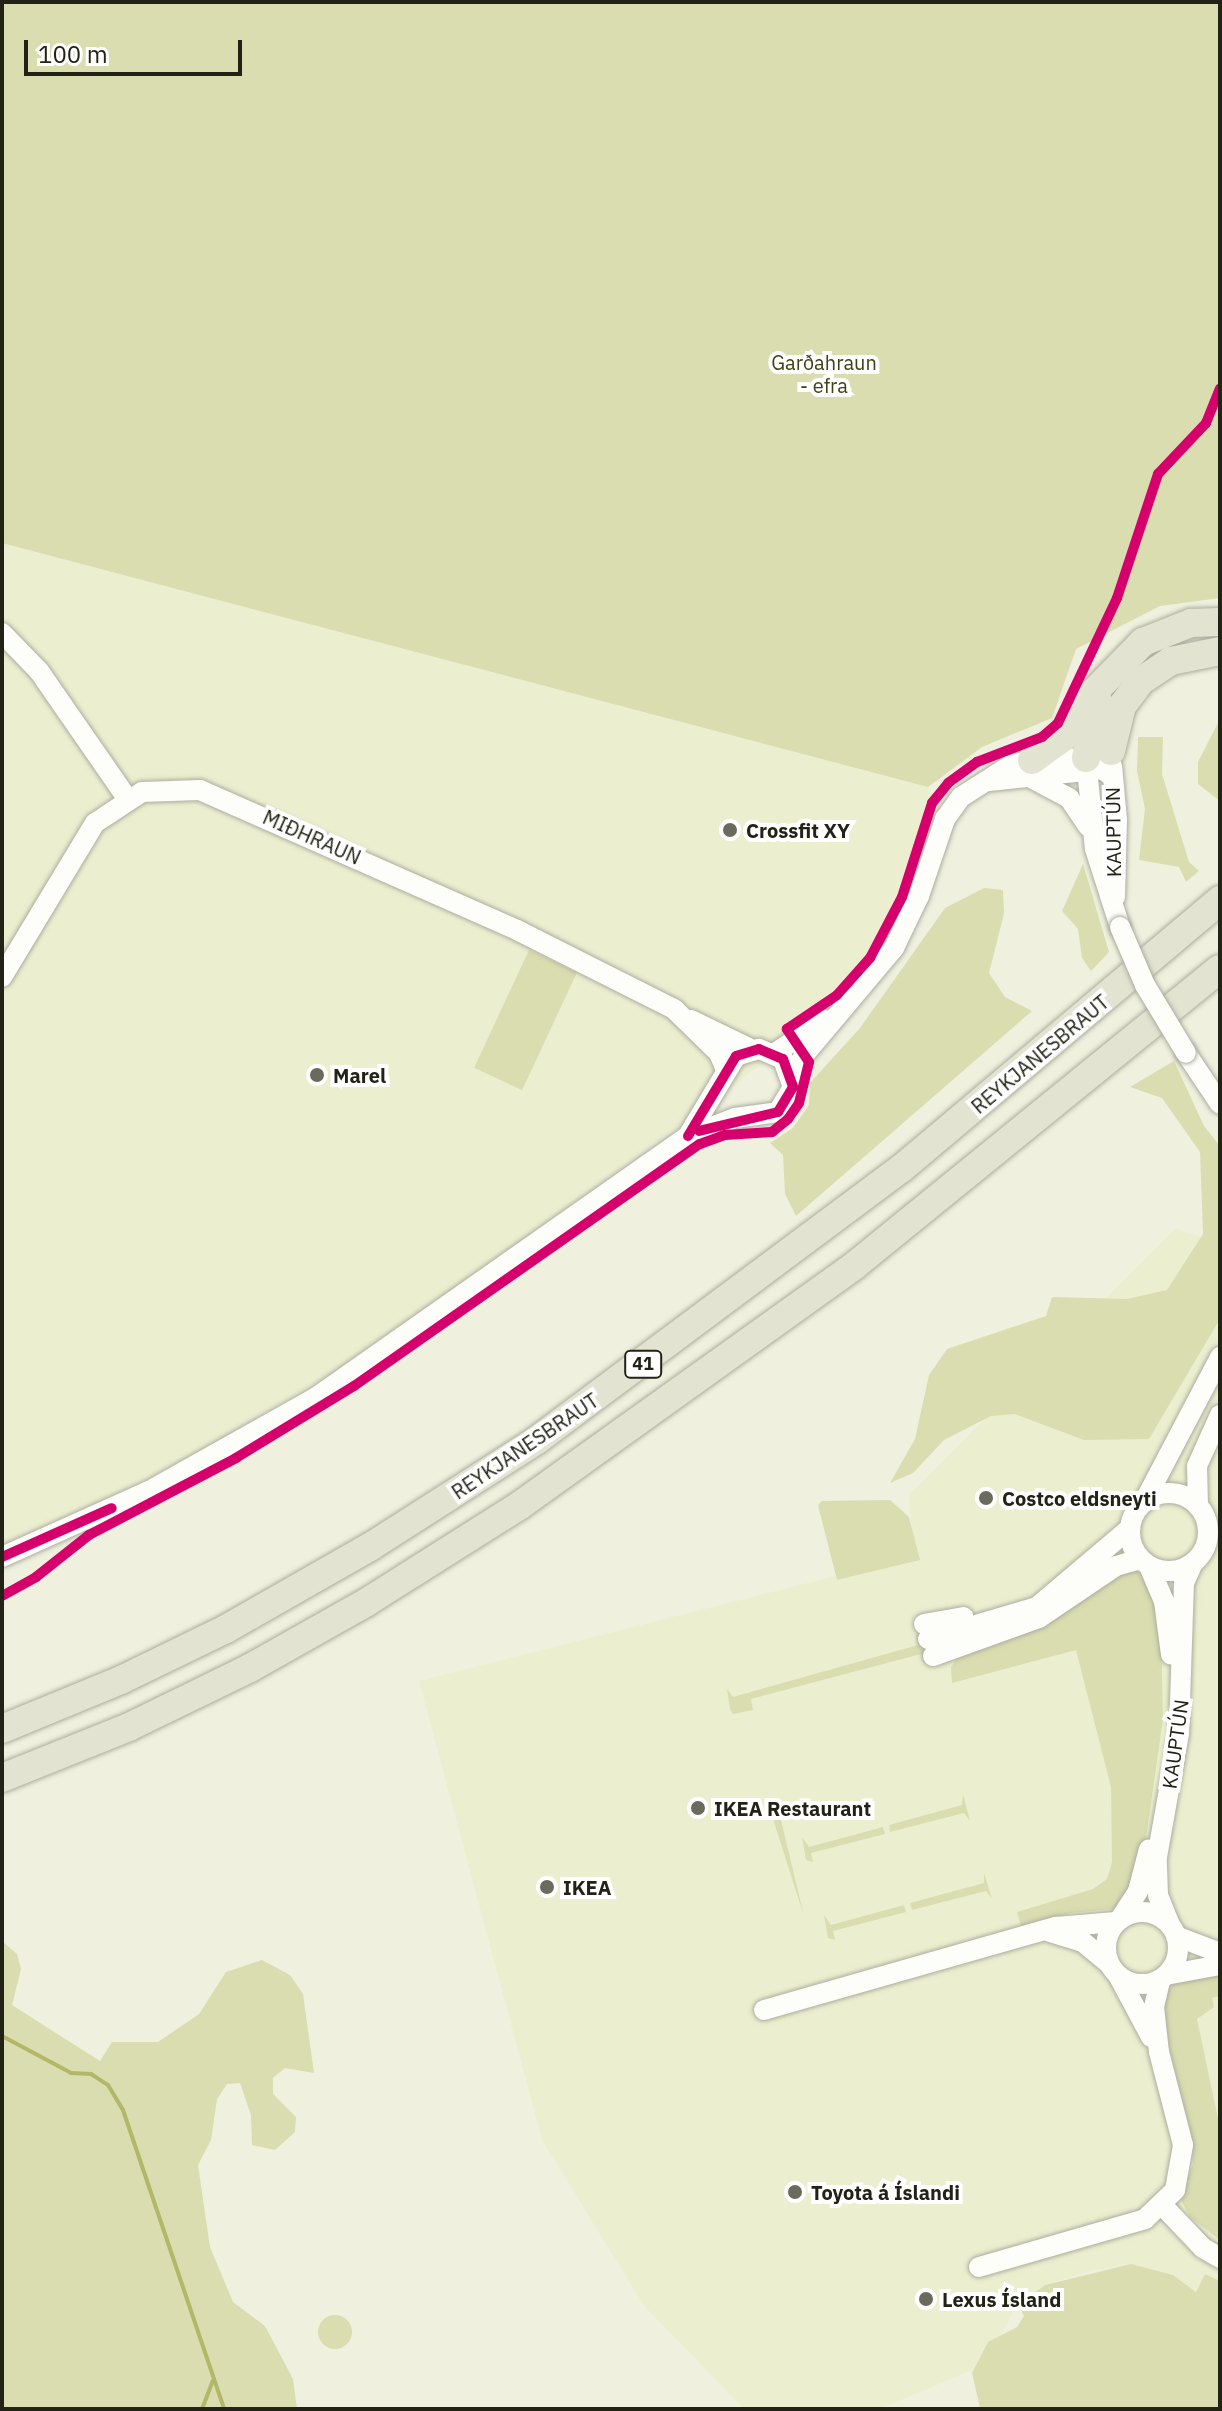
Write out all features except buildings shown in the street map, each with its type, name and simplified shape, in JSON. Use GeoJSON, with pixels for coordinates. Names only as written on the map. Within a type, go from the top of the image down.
{"type":"FeatureCollection","features":[{"type":"Feature","properties":{"kind":"highway"},"geometry":{"type":"LineString","coordinates":[[1030,769],[1069,732],[1104,681],[1132,651],[1157,635],[1191,623],[1220,622]]}},
{"type":"Feature","properties":{"kind":"highway"},"geometry":{"type":"LineString","coordinates":[[1100,765],[1122,706],[1141,681],[1171,661],[1220,651]]}},
{"type":"Feature","properties":{"kind":"highway"},"geometry":{"type":"LineString","coordinates":[[1100,765],[1104,681]]}},
{"type":"Feature","properties":{"kind":"highway","name":"REYKJANESBRAUT"},"geometry":{"type":"LineString","coordinates":[[2,1729],[121,1680],[238,1622],[359,1554],[537,1440],[902,1168],[1220,900]]}},
{"type":"Feature","properties":{"kind":"highway","name":"41"},"geometry":{"type":"LineString","coordinates":[[2,1778],[129,1727],[223,1682],[456,1547],[854,1266],[1071,1094],[1220,969]]}},
{"type":"Feature","properties":{"kind":"highway"},"geometry":{"type":"LineString","coordinates":[[1071,1094],[1117,1068],[1220,985]]}},
{"type":"Feature","properties":{"kind":"street"},"geometry":{"type":"LineString","coordinates":[[2,633],[39,671],[127,798],[89,831],[2,977]]}},
{"type":"Feature","properties":{"kind":"street"},"geometry":{"type":"LineString","coordinates":[[2,1557],[149,1491],[318,1396],[688,1136],[778,1112],[790,1097],[792,1077],[842,1009],[894,948],[919,896],[945,819],[981,782],[1030,769],[1100,765]]}},
{"type":"Feature","properties":{"kind":"street","name":"KAUPTÚN"},"geometry":{"type":"LineString","coordinates":[[1100,765],[1093,837],[1101,878],[1145,985],[1220,1104]]}},
{"type":"Feature","properties":{"kind":"street","name":"KAUPTÚN"},"geometry":{"type":"LineString","coordinates":[[1100,765],[1118,920]]}},
{"type":"Feature","properties":{"kind":"street"},"geometry":{"type":"LineString","coordinates":[[1030,769],[1069,798],[1093,837]]}},
{"type":"Feature","properties":{"kind":"street","name":"MIÐHRAUN"},"geometry":{"type":"LineString","coordinates":[[127,798],[182,788],[243,806],[517,930],[751,1049]]}},
{"type":"Feature","properties":{"kind":"street"},"geometry":{"type":"LineString","coordinates":[[688,1136],[724,1073],[751,1049],[775,1053],[842,1009]]}},
{"type":"Feature","properties":{"kind":"street","name":"MIÐHRAUN"},"geometry":{"type":"LineString","coordinates":[[687,1019],[719,1053],[724,1073]]}},
{"type":"Feature","properties":{"kind":"street"},"geometry":{"type":"LineString","coordinates":[[775,1053],[792,1077]]}},
{"type":"Feature","properties":{"kind":"street","name":"KAUPTÚN"},"geometry":{"type":"LineString","coordinates":[[1186,1053],[1220,1082]]}},
{"type":"Feature","properties":{"kind":"street"},"geometry":{"type":"LineString","coordinates":[[724,1073],[727,1101],[749,1118]]}},
{"type":"Feature","properties":{"kind":"street"},"geometry":{"type":"LineString","coordinates":[[1205,1555],[1172,1571],[1145,1562],[1116,1566],[1039,1618],[929,1640],[1013,1616],[1052,1594],[1130,1528],[1220,1357]]}},
{"type":"Feature","properties":{"kind":"street","name":"KAUPTÚN"},"geometry":{"type":"LineString","coordinates":[[1173,1930],[1158,1895],[1157,1857],[1179,1733],[1184,1583],[1205,1555],[1207,1544],[1208,1516],[1197,1466],[1220,1415]]}},
{"type":"Feature","properties":{"kind":"street"},"geometry":{"type":"LineString","coordinates":[[1144,1502],[1178,1494],[1208,1516]]}},
{"type":"Feature","properties":{"kind":"street","name":"KAUPTÚN"},"geometry":{"type":"LineString","coordinates":[[1114,1970],[1107,1937],[1138,1891],[1148,1855],[1167,1731],[1169,1628],[1130,1528]]}},
{"type":"Feature","properties":{"kind":"street"},"geometry":{"type":"LineString","coordinates":[[764,2010],[1046,1931],[1151,1913],[1173,1930],[1220,1953]]}},
{"type":"Feature","properties":{"kind":"street"},"geometry":{"type":"LineString","coordinates":[[979,2267],[1101,2236],[1145,2219],[1163,2206],[1184,2162],[1159,2052],[1154,2007],[1163,1978],[1177,1957],[1173,1930]]}},
{"type":"Feature","properties":{"kind":"street"},"geometry":{"type":"LineString","coordinates":[[1046,1931],[1083,1942],[1114,1970],[1146,1985],[1220,1965]]}},
{"type":"Feature","properties":{"kind":"street"},"geometry":{"type":"LineString","coordinates":[[1114,1970],[1159,2052]]}},
{"type":"Feature","properties":{"kind":"street"},"geometry":{"type":"LineString","coordinates":[[1163,2206],[1203,2248],[1220,2258]]}},
{"type":"Feature","properties":{"kind":"shaded area"},"geometry":{"type":"Polygon","coordinates":[[[2,543],[928,787],[946,823],[868,982],[822,1020],[381,1344],[172,1466],[2,1546],[2,543]]]}},
{"type":"Feature","properties":{"kind":"shaded area"},"geometry":{"type":"Polygon","coordinates":[[[1176,1228],[1220,1244],[1220,2281],[1205,2275],[1196,2292],[1173,2275],[1131,2264],[1089,2271],[1045,2285],[1018,2304],[984,2365],[880,2409],[744,2409],[644,2306],[542,2140],[419,1681],[914,1556],[909,1495],[1176,1228]]]}},
{"type":"Feature","properties":{"kind":"green space","name":"Garðahraun - efra"},"geometry":{"type":"Polygon","coordinates":[[[2,2],[1220,2],[1220,598],[1160,606],[1076,649],[1052,718],[982,747],[928,787],[2,543],[2,2]]]}},
{"type":"Feature","properties":{"kind":"green space"},"geometry":{"type":"Polygon","coordinates":[[[1220,719],[1220,801],[1198,784],[1198,762],[1220,719]]]}},
{"type":"Feature","properties":{"kind":"green space"},"geometry":{"type":"Polygon","coordinates":[[[1138,737],[1163,737],[1162,774],[1189,862],[1199,871],[1186,882],[1179,867],[1139,860],[1145,809],[1137,771],[1138,737]]]}},
{"type":"Feature","properties":{"kind":"green space"},"geometry":{"type":"Polygon","coordinates":[[[1083,864],[1109,952],[1091,971],[1082,958],[1078,929],[1062,911],[1083,864]]]}},
{"type":"Feature","properties":{"kind":"green space"},"geometry":{"type":"Polygon","coordinates":[[[984,888],[1003,890],[1004,913],[989,973],[1005,997],[1032,1011],[796,1216],[785,1194],[783,1155],[770,1143],[793,1128],[809,1105],[810,1083],[860,1028],[945,908],[984,888]]]}},
{"type":"Feature","properties":{"kind":"green space"},"geometry":{"type":"Polygon","coordinates":[[[529,950],[577,972],[522,1090],[474,1068],[529,950]]]}},
{"type":"Feature","properties":{"kind":"green space"},"geometry":{"type":"Polygon","coordinates":[[[1174,1061],[1204,1126],[1220,1146],[1220,1319],[1149,1439],[1084,1440],[1015,1414],[991,1416],[944,1440],[913,1473],[890,1483],[915,1439],[929,1375],[947,1349],[1046,1316],[1052,1297],[1127,1299],[1167,1290],[1203,1234],[1200,1152],[1162,1098],[1130,1087],[1174,1061]]]}},
{"type":"Feature","properties":{"kind":"green space"},"geometry":{"type":"Polygon","coordinates":[[[890,1500],[909,1517],[920,1560],[837,1580],[818,1505],[822,1501],[890,1500]]]}},
{"type":"Feature","properties":{"kind":"green space"},"geometry":{"type":"Polygon","coordinates":[[[1136,1571],[1147,1576],[1161,1625],[1163,1719],[1144,1852],[1123,1908],[1071,1913],[1021,1926],[1017,1912],[1093,1889],[1107,1879],[1112,1862],[1111,1787],[1076,1650],[952,1683],[951,1667],[960,1654],[1037,1627],[1118,1576],[1136,1571]]]}},
{"type":"Feature","properties":{"kind":"green space"},"geometry":{"type":"Polygon","coordinates":[[[916,1635],[923,1638],[928,1657],[924,1663],[921,1654],[751,1699],[753,1710],[733,1714],[730,1709],[727,1689],[733,1697],[918,1645],[916,1635]]]}},
{"type":"Feature","properties":{"kind":"green space"},"geometry":{"type":"Polygon","coordinates":[[[963,1794],[970,1821],[964,1813],[890,1832],[889,1825],[962,1805],[963,1794]]]}},
{"type":"Feature","properties":{"kind":"green space"},"geometry":{"type":"Polygon","coordinates":[[[776,1817],[781,1820],[804,1916],[774,1822],[776,1817]]]}},
{"type":"Feature","properties":{"kind":"green space"},"geometry":{"type":"Polygon","coordinates":[[[883,1827],[885,1834],[811,1853],[813,1862],[806,1860],[802,1837],[809,1847],[883,1827]]]}},
{"type":"Feature","properties":{"kind":"green space"},"geometry":{"type":"Polygon","coordinates":[[[984,1873],[992,1899],[986,1891],[912,1910],[910,1903],[984,1883],[984,1873]]]}},
{"type":"Feature","properties":{"kind":"green space"},"geometry":{"type":"Polygon","coordinates":[[[904,1905],[906,1912],[833,1931],[835,1940],[828,1938],[824,1915],[831,1925],[904,1905]]]}},
{"type":"Feature","properties":{"kind":"green space"},"geometry":{"type":"Polygon","coordinates":[[[2,1941],[17,1954],[21,1969],[12,2005],[100,2061],[112,2042],[158,2042],[199,2014],[226,1972],[262,1960],[290,1975],[303,1994],[314,2073],[285,2068],[273,2078],[273,2094],[296,2117],[295,2132],[275,2150],[252,2145],[251,2115],[240,2083],[227,2084],[217,2099],[211,2140],[198,2165],[210,2247],[233,2302],[265,2326],[293,2379],[297,2409],[2,2409],[2,1941]]]}},
{"type":"Feature","properties":{"kind":"green space"},"geometry":{"type":"Polygon","coordinates":[[[1220,1971],[1220,1996],[1212,1998],[1214,2007],[1197,2019],[1220,2128],[1220,2240],[1190,2217],[1180,2198],[1193,2164],[1192,2138],[1161,2015],[1167,1992],[1176,1981],[1220,1971]]]}},
{"type":"Feature","properties":{"kind":"green space"},"geometry":{"type":"Polygon","coordinates":[[[1131,2264],[1173,2275],[1196,2292],[1205,2274],[1220,2281],[1220,2409],[980,2408],[972,2373],[988,2342],[1017,2327],[1024,2316],[1018,2304],[1045,2285],[1131,2264]]]}},
{"type":"Feature","properties":{"kind":"green space"},"geometry":{"type":"Polygon","coordinates":[[[335,2315],[347,2320],[352,2332],[347,2344],[335,2349],[323,2344],[318,2332],[323,2320],[335,2315]]]}},
{"type":"Feature","properties":{"kind":"waterway"},"geometry":{"type":"LineString","coordinates":[[2,2036],[71,2073],[91,2074],[108,2085],[123,2110],[224,2409]]}},
{"type":"Feature","properties":{"kind":"waterway"},"geometry":{"type":"LineString","coordinates":[[202,2409],[213,2381]]}},
{"type":"Feature","properties":{"kind":"cycle path"},"geometry":{"type":"LineString","coordinates":[[2,1596],[36,1577],[89,1535],[236,1458],[354,1386],[700,1144],[725,1135],[772,1132],[788,1119],[799,1103],[809,1062],[787,1029],[837,995],[870,958],[902,897],[932,803],[948,783],[977,762],[1042,737],[1058,723],[1117,598],[1158,474],[1206,423],[1220,389]]}},
{"type":"Feature","properties":{"kind":"cycle path"},"geometry":{"type":"LineString","coordinates":[[688,1136],[736,1056],[759,1049],[783,1059],[793,1087],[778,1112],[699,1131]]}},
{"type":"Feature","properties":{"kind":"cycle path"},"geometry":{"type":"LineString","coordinates":[[2,1557],[112,1508]]}},
{"type":"Feature","properties":{"kind":"place","name":"Crossfit XY"},"geometry":{"type":"Point","coordinates":[730,830]}},
{"type":"Feature","properties":{"kind":"place","name":"Marel"},"geometry":{"type":"Point","coordinates":[317,1075]}},
{"type":"Feature","properties":{"kind":"place","name":"Costco eldsneyti"},"geometry":{"type":"Point","coordinates":[986,1498]}},
{"type":"Feature","properties":{"kind":"place","name":"IKEA Restaurant"},"geometry":{"type":"Point","coordinates":[698,1808]}},
{"type":"Feature","properties":{"kind":"place","name":"IKEA"},"geometry":{"type":"Point","coordinates":[547,1887]}},
{"type":"Feature","properties":{"kind":"place","name":"Toyota á Íslandi"},"geometry":{"type":"Point","coordinates":[795,2192]}},
{"type":"Feature","properties":{"kind":"place","name":"Lexus Ísland"},"geometry":{"type":"Point","coordinates":[926,2299]}}]}
